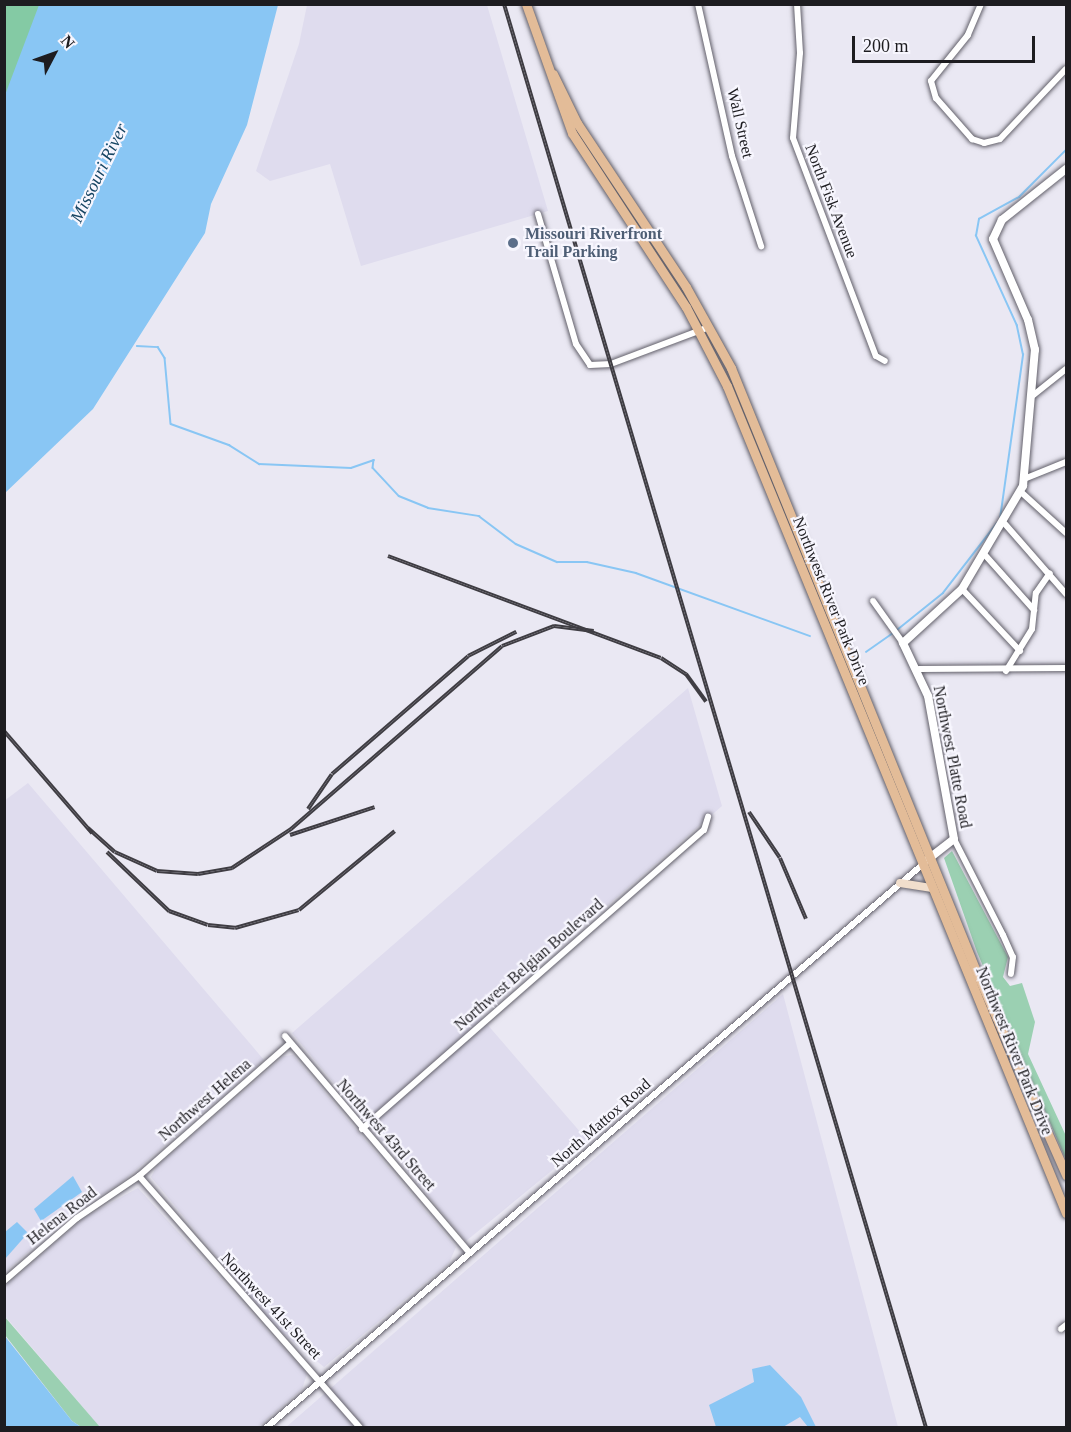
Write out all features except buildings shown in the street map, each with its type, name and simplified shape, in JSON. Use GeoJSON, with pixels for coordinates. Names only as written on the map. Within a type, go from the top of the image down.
{"type":"FeatureCollection","features":[{"type":"Feature","properties":{"kind":"main road","name":"Northwest River Park Drive"},"geometry":{"type":"LineString","coordinates":[[526,4],[552,87],[582,152],[700,332],[864,719],[931,888],[1066,1213]]}},
{"type":"Feature","properties":{"kind":"main road","name":"Northwest River Park Drive"},"geometry":{"type":"LineString","coordinates":[[531,21],[577,123],[710,327],[817,575],[931,858],[1066,1175]]}},
{"type":"Feature","properties":{"kind":"main road"},"geometry":{"type":"LineString","coordinates":[[805,579],[817,575]]}},
{"type":"Feature","properties":{"kind":"main road"},"geometry":{"type":"LineString","coordinates":[[900,883],[931,888]]}},
{"type":"Feature","properties":{"kind":"street","name":"Wall Street"},"geometry":{"type":"LineString","coordinates":[[698,4],[732,156],[761,246]]}},
{"type":"Feature","properties":{"kind":"street","name":"North Fisk Avenue"},"geometry":{"type":"LineString","coordinates":[[796,4],[800,53],[792,138],[876,356],[885,361]]}},
{"type":"Feature","properties":{"kind":"street"},"geometry":{"type":"LineString","coordinates":[[981,4],[968,35],[931,81],[936,98],[972,139],[986,143],[1000,139],[1066,69]]}},
{"type":"Feature","properties":{"kind":"street"},"geometry":{"type":"LineString","coordinates":[[873,601],[901,641],[962,589],[1005,524],[1021,492],[1031,397],[1033,336],[993,239],[1002,220],[1065,173]]}},
{"type":"Feature","properties":{"kind":"street"},"geometry":{"type":"LineString","coordinates":[[538,213],[576,344],[590,365],[608,365],[710,327]]}},
{"type":"Feature","properties":{"kind":"street"},"geometry":{"type":"LineString","coordinates":[[1031,397],[1066,369]]}},
{"type":"Feature","properties":{"kind":"street"},"geometry":{"type":"LineString","coordinates":[[1024,479],[1066,462]]}},
{"type":"Feature","properties":{"kind":"street"},"geometry":{"type":"LineString","coordinates":[[1021,492],[1066,533]]}},
{"type":"Feature","properties":{"kind":"street"},"geometry":{"type":"LineString","coordinates":[[1005,524],[1066,594]]}},
{"type":"Feature","properties":{"kind":"street"},"geometry":{"type":"LineString","coordinates":[[985,555],[1034,610]]}},
{"type":"Feature","properties":{"kind":"street"},"geometry":{"type":"LineString","coordinates":[[1006,671],[1032,629],[1036,593],[1050,573]]}},
{"type":"Feature","properties":{"kind":"street"},"geometry":{"type":"LineString","coordinates":[[962,589],[1020,651]]}},
{"type":"Feature","properties":{"kind":"street","name":"Northwest Platte Road"},"geometry":{"type":"LineString","coordinates":[[901,641],[923,677],[954,839],[1013,957],[1011,974]]}},
{"type":"Feature","properties":{"kind":"street"},"geometry":{"type":"LineString","coordinates":[[919,669],[1006,671],[1066,668]]}},
{"type":"Feature","properties":{"kind":"street","name":"Northwest Belgian Boulevard"},"geometry":{"type":"LineString","coordinates":[[362,1129],[704,831],[708,817]]}},
{"type":"Feature","properties":{"kind":"street","name":"North Mattox Road"},"geometry":{"type":"LineString","coordinates":[[266,1428],[468,1251],[954,839]]}},
{"type":"Feature","properties":{"kind":"street","name":"Northwest 43rd Street"},"geometry":{"type":"LineString","coordinates":[[285,1036],[289,1044],[468,1251]]}},
{"type":"Feature","properties":{"kind":"street","name":"Northwest Helena"},"geometry":{"type":"LineString","coordinates":[[139,1176],[289,1044]]}},
{"type":"Feature","properties":{"kind":"street","name":"Helena Road"},"geometry":{"type":"LineString","coordinates":[[4,1281],[83,1213],[139,1176]]}},
{"type":"Feature","properties":{"kind":"street","name":"Northwest 41st Street"},"geometry":{"type":"LineString","coordinates":[[139,1176],[360,1428]]}},
{"type":"Feature","properties":{"kind":"shaded area"},"geometry":{"type":"Polygon","coordinates":[[[307,5],[487,5],[548,211],[361,266],[330,164],[270,181],[256,171],[299,44],[307,5]]]}},
{"type":"Feature","properties":{"kind":"shaded area"},"geometry":{"type":"Polygon","coordinates":[[[688,688],[722,806],[480,1016],[588,1141],[466,1241],[292,1033],[688,688]]]}},
{"type":"Feature","properties":{"kind":"shaded area"},"geometry":{"type":"Polygon","coordinates":[[[28,783],[264,1060],[122,1182],[74,1212],[5,1272],[4,801],[28,783]]]}},
{"type":"Feature","properties":{"kind":"shaded area"},"geometry":{"type":"Polygon","coordinates":[[[783,994],[898,1427],[285,1428],[710,1058],[783,994]]]}},
{"type":"Feature","properties":{"kind":"shaded area"},"geometry":{"type":"Polygon","coordinates":[[[293,1055],[456,1247],[449,1263],[324,1367],[274,1326],[151,1177],[157,1166],[284,1056],[293,1055]]]}},
{"type":"Feature","properties":{"kind":"shaded area"},"geometry":{"type":"Polygon","coordinates":[[[138,1188],[307,1374],[302,1389],[258,1427],[100,1427],[5,1316],[4,1287],[85,1217],[138,1188]]]}},
{"type":"Feature","properties":{"kind":"green space"},"geometry":{"type":"Polygon","coordinates":[[[5,5],[55,5],[5,140],[5,5]]]}},
{"type":"Feature","properties":{"kind":"green space"},"geometry":{"type":"Polygon","coordinates":[[[952,851],[1008,957],[1003,977],[1010,986],[1022,983],[1035,1022],[1028,1054],[1066,1136],[1066,1160],[977,952],[944,858],[952,851]]]}},
{"type":"Feature","properties":{"kind":"green space"},"geometry":{"type":"Polygon","coordinates":[[[4,1316],[100,1427],[81,1427],[72,1421],[5,1335],[4,1316]]]}},
{"type":"Feature","properties":{"kind":"water","name":"Missouri River"},"geometry":{"type":"Polygon","coordinates":[[[39,5],[278,5],[247,125],[211,204],[205,233],[93,409],[5,493],[5,95],[39,5]]]}},
{"type":"Feature","properties":{"kind":"water"},"geometry":{"type":"Polygon","coordinates":[[[73,1176],[82,1192],[41,1221],[34,1209],[73,1176]]]}},
{"type":"Feature","properties":{"kind":"water"},"geometry":{"type":"Polygon","coordinates":[[[17,1222],[28,1233],[5,1259],[5,1232],[17,1222]]]}},
{"type":"Feature","properties":{"kind":"water"},"geometry":{"type":"Polygon","coordinates":[[[4,1335],[72,1421],[81,1427],[5,1427],[4,1335]]]}},
{"type":"Feature","properties":{"kind":"water"},"geometry":{"type":"Polygon","coordinates":[[[770,1365],[801,1397],[816,1427],[808,1427],[800,1417],[783,1427],[716,1427],[709,1405],[754,1382],[752,1369],[770,1365]]]}},
{"type":"Feature","properties":{"kind":"waterway"},"geometry":{"type":"LineString","coordinates":[[1000,519],[1023,355],[1017,326],[976,236],[979,219],[1019,197],[1066,150]]}},
{"type":"Feature","properties":{"kind":"waterway"},"geometry":{"type":"LineString","coordinates":[[137,346],[158,347],[165,358],[171,424],[229,445],[259,464],[351,468],[374,460],[373,468],[399,496],[428,508],[479,516],[516,544],[557,562],[587,562],[636,573],[810,636]]}},
{"type":"Feature","properties":{"kind":"waterway"},"geometry":{"type":"LineString","coordinates":[[897,630],[943,593],[997,523]]}},
{"type":"Feature","properties":{"kind":"waterway"},"geometry":{"type":"LineString","coordinates":[[866,652],[893,633]]}},
{"type":"Feature","properties":{"kind":"railway"},"geometry":{"type":"LineString","coordinates":[[504,4],[926,1428]]}},
{"type":"Feature","properties":{"kind":"railway"},"geometry":{"type":"LineString","coordinates":[[388,556],[661,658],[686,674],[706,702]]}},
{"type":"Feature","properties":{"kind":"railway"},"geometry":{"type":"LineString","coordinates":[[88,828],[115,852],[157,871],[198,874],[232,868],[291,829],[502,646],[554,626],[594,631]]}},
{"type":"Feature","properties":{"kind":"railway"},"geometry":{"type":"LineString","coordinates":[[308,809],[332,774],[468,656],[516,632]]}},
{"type":"Feature","properties":{"kind":"railway"},"geometry":{"type":"LineString","coordinates":[[4,731],[92,833]]}},
{"type":"Feature","properties":{"kind":"railway"},"geometry":{"type":"LineString","coordinates":[[290,835],[375,807]]}},
{"type":"Feature","properties":{"kind":"railway"},"geometry":{"type":"LineString","coordinates":[[749,812],[780,858],[806,919]]}},
{"type":"Feature","properties":{"kind":"railway"},"geometry":{"type":"LineString","coordinates":[[107,852],[169,911],[208,925],[235,928],[299,910],[395,831]]}},
{"type":"Feature","properties":{"kind":"place","name":"Missouri Riverfront Trail Parking"},"geometry":{"type":"Point","coordinates":[513,243]}}]}
